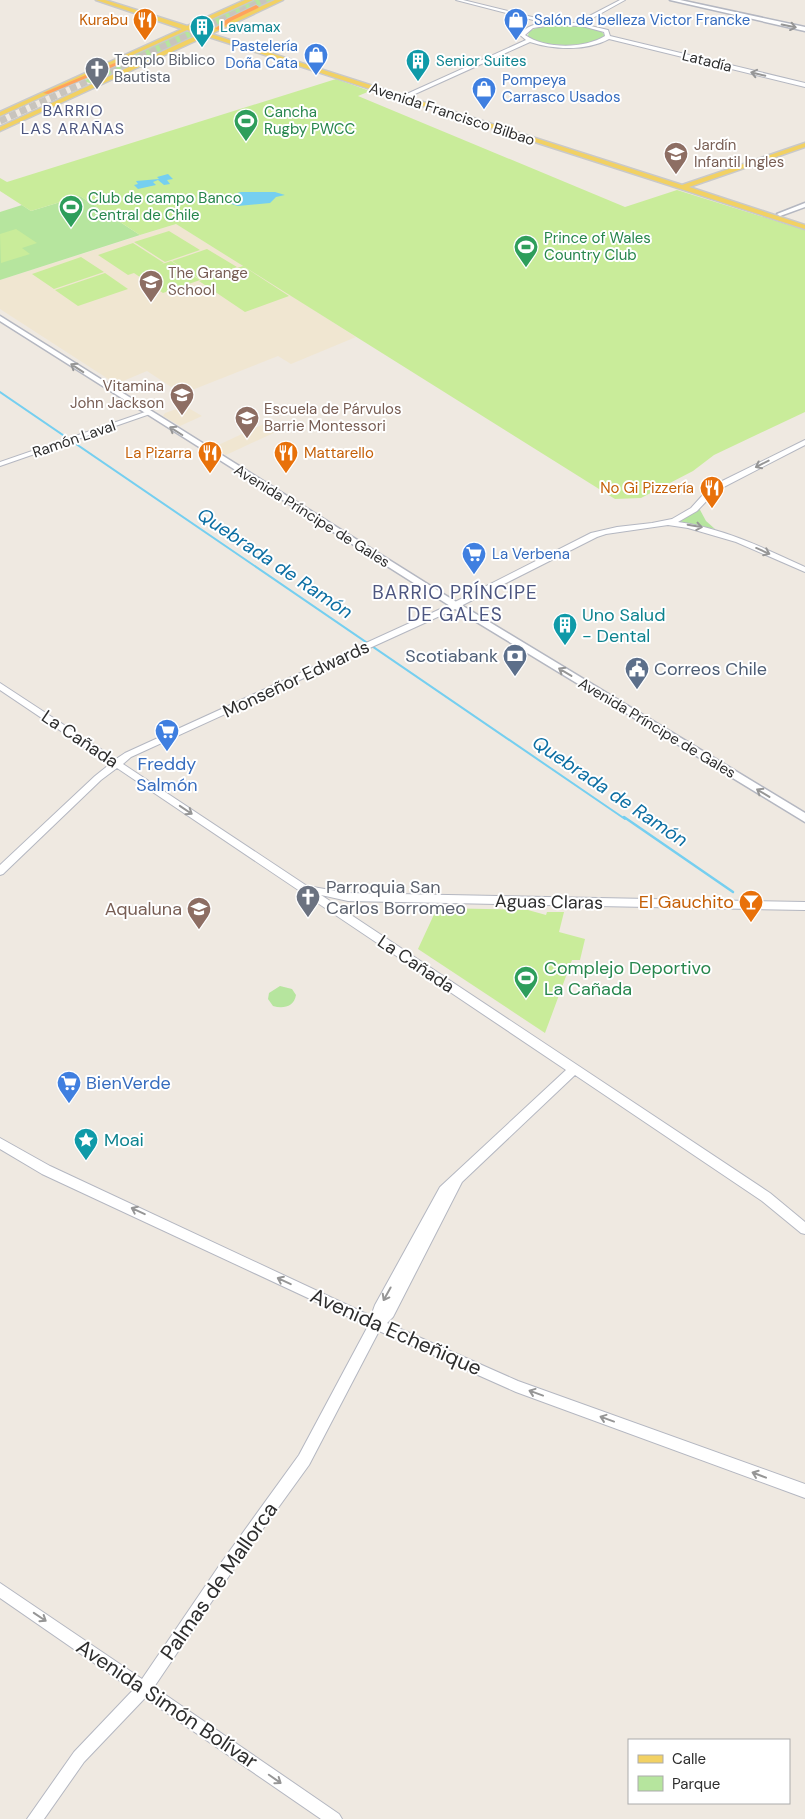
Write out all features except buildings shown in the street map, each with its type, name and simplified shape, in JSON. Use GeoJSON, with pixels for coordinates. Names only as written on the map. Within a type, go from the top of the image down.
{"type":"FeatureCollection","features":[{"type":"Feature","properties":{"kind":"highway"},"geometry":{"type":"LineString","coordinates":[[218,29],[233,17],[256,7]]}},
{"type":"Feature","properties":{"kind":"highway"},"geometry":{"type":"LineString","coordinates":[[46,93],[131,58]]}},
{"type":"Feature","properties":{"kind":"main road","name":"Avenida Francisco Bilbao"},"geometry":{"type":"LineString","coordinates":[[99,0],[318,66],[805,227]]}},
{"type":"Feature","properties":{"kind":"main road","name":"Avenida Francisco Bilbao"},"geometry":{"type":"LineString","coordinates":[[111,0],[190,28]]}},
{"type":"Feature","properties":{"kind":"main road"},"geometry":{"type":"LineString","coordinates":[[0,114],[250,0]]}},
{"type":"Feature","properties":{"kind":"main road"},"geometry":{"type":"LineString","coordinates":[[0,129],[280,0]]}},
{"type":"Feature","properties":{"kind":"main road"},"geometry":{"type":"LineString","coordinates":[[673,0],[805,29]]}},
{"type":"Feature","properties":{"kind":"main road","name":"Avenida Francisco Bilbao"},"geometry":{"type":"LineString","coordinates":[[208,33],[301,66],[407,97]]}},
{"type":"Feature","properties":{"kind":"main road"},"geometry":{"type":"LineString","coordinates":[[301,66],[318,66]]}},
{"type":"Feature","properties":{"kind":"main road"},"geometry":{"type":"LineString","coordinates":[[689,188],[805,145]]}},
{"type":"Feature","properties":{"kind":"main road"},"geometry":{"type":"LineString","coordinates":[[689,188],[805,151]]}},
{"type":"Feature","properties":{"kind":"main road","name":"Avenida Francisco Bilbao"},"geometry":{"type":"LineString","coordinates":[[689,188],[805,222]]}},
{"type":"Feature","properties":{"kind":"main road"},"geometry":{"type":"LineString","coordinates":[[769,216],[805,205]]}},
{"type":"Feature","properties":{"kind":"main road","name":"Avenida Príncipe de Gales"},"geometry":{"type":"LineString","coordinates":[[0,318],[455,605],[805,818]]}},
{"type":"Feature","properties":{"kind":"street"},"geometry":{"type":"LineString","coordinates":[[458,0],[552,24]]}},
{"type":"Feature","properties":{"kind":"street"},"geometry":{"type":"LineString","coordinates":[[577,24],[623,0]]}},
{"type":"Feature","properties":{"kind":"street"},"geometry":{"type":"LineString","coordinates":[[586,25],[631,0]]}},
{"type":"Feature","properties":{"kind":"street"},"geometry":{"type":"LineString","coordinates":[[552,24],[526,30],[522,35],[531,41],[573,46],[596,43],[608,37]]}},
{"type":"Feature","properties":{"kind":"street","name":"Latadía"},"geometry":{"type":"LineString","coordinates":[[552,24],[586,25],[604,30],[608,37],[805,86]]}},
{"type":"Feature","properties":{"kind":"street"},"geometry":{"type":"LineString","coordinates":[[407,97],[531,41]]}},
{"type":"Feature","properties":{"kind":"street","name":"Ramón Laval"},"geometry":{"type":"LineString","coordinates":[[0,464],[148,413]]}},
{"type":"Feature","properties":{"kind":"street","name":"Monseñor Edwards"},"geometry":{"type":"LineString","coordinates":[[0,871],[116,763],[128,755],[455,605],[594,535],[609,530],[668,523],[702,504],[706,495],[713,489],[805,442]]}},
{"type":"Feature","properties":{"kind":"street"},"geometry":{"type":"LineString","coordinates":[[668,523],[706,528],[805,570]]}},
{"type":"Feature","properties":{"kind":"street","name":"La Cañada"},"geometry":{"type":"LineString","coordinates":[[0,686],[766,1197],[805,1229]]}},
{"type":"Feature","properties":{"kind":"street","name":"Aguas Claras"},"geometry":{"type":"LineString","coordinates":[[294,883],[316,891],[348,898],[805,906]]}},
{"type":"Feature","properties":{"kind":"street"},"geometry":{"type":"LineString","coordinates":[[341,914],[340,905],[348,898]]}},
{"type":"Feature","properties":{"kind":"street","name":"Palmas de Mallorca"},"geometry":{"type":"LineString","coordinates":[[35,1819],[79,1757],[144,1689],[226,1568],[304,1460],[376,1324],[389,1313],[452,1194],[458,1179],[574,1069]]}},
{"type":"Feature","properties":{"kind":"street","name":"Avenida Echeñique"},"geometry":{"type":"LineString","coordinates":[[0,1143],[46,1170],[376,1324],[516,1386],[805,1491]]}},
{"type":"Feature","properties":{"kind":"street","name":"Avenida Simón Bolívar"},"geometry":{"type":"LineString","coordinates":[[0,1590],[334,1819]]}},
{"type":"Feature","properties":{"kind":"shaded area","name":"The Grange School"},"geometry":{"type":"Polygon","coordinates":[[[176,224],[356,337],[291,364],[278,356],[182,394],[147,371],[116,384],[0,309],[0,280],[176,224]]]}},
{"type":"Feature","properties":{"kind":"shaded area","name":"Vitamina John Jackson"},"geometry":{"type":"Polygon","coordinates":[[[185,406],[202,416],[180,426],[163,416],[165,413],[185,406]]]}},
{"type":"Feature","properties":{"kind":"shaded area","name":"Escuela de Párvulos Barrie Montessori"},"geometry":{"type":"Polygon","coordinates":[[[268,422],[280,430],[226,455],[214,447],[268,422]]]}},
{"type":"Feature","properties":{"kind":"green space"},"geometry":{"type":"Polygon","coordinates":[[[254,0],[276,0],[228,22],[242,12],[211,30],[198,26],[254,0]]]}},
{"type":"Feature","properties":{"kind":"green space"},"geometry":{"type":"Polygon","coordinates":[[[557,25],[585,27],[601,31],[605,36],[589,43],[566,45],[543,43],[528,36],[529,31],[557,25]]]}},
{"type":"Feature","properties":{"kind":"green space"},"geometry":{"type":"Polygon","coordinates":[[[186,31],[199,35],[93,84],[83,81],[133,58],[130,57],[91,74],[186,31]]]}},
{"type":"Feature","properties":{"kind":"green space","name":"Prince of Wales Country Club"},"geometry":{"type":"Polygon","coordinates":[[[336,79],[370,91],[358,96],[625,207],[677,190],[805,230],[805,412],[714,455],[693,471],[641,498],[615,499],[176,224],[140,235],[80,196],[31,211],[0,191],[0,178],[7,182],[336,79]]]}},
{"type":"Feature","properties":{"kind":"green space","name":"Club de campo Banco Central de Chile"},"geometry":{"type":"Polygon","coordinates":[[[80,196],[140,235],[0,280],[0,212],[22,205],[31,211],[80,196]]]}},
{"type":"Feature","properties":{"kind":"green space"},"geometry":{"type":"Polygon","coordinates":[[[16,229],[37,243],[22,248],[30,254],[1,263],[0,234],[16,229]]]}},
{"type":"Feature","properties":{"kind":"green space"},"geometry":{"type":"Polygon","coordinates":[[[169,231],[200,250],[165,262],[134,242],[169,231]]]}},
{"type":"Feature","properties":{"kind":"green space"},"geometry":{"type":"Polygon","coordinates":[[[133,243],[164,263],[159,265],[171,261],[200,280],[163,293],[134,273],[128,275],[98,255],[133,243]]]}},
{"type":"Feature","properties":{"kind":"green space"},"geometry":{"type":"Polygon","coordinates":[[[207,249],[237,267],[201,280],[172,261],[207,249]]]}},
{"type":"Feature","properties":{"kind":"green space"},"geometry":{"type":"Polygon","coordinates":[[[81,257],[104,272],[54,289],[32,274],[81,257]]]}},
{"type":"Feature","properties":{"kind":"green space"},"geometry":{"type":"Polygon","coordinates":[[[243,266],[289,296],[245,312],[199,281],[243,266]]]}},
{"type":"Feature","properties":{"kind":"green space"},"geometry":{"type":"Polygon","coordinates":[[[105,273],[128,289],[78,306],[55,290],[105,273]]]}},
{"type":"Feature","properties":{"kind":"green space"},"geometry":{"type":"Polygon","coordinates":[[[699,508],[706,521],[715,529],[677,521],[687,517],[699,508]]]}},
{"type":"Feature","properties":{"kind":"green space","name":"Complejo Deportivo La Cañada"},"geometry":{"type":"Polygon","coordinates":[[[437,908],[528,910],[546,915],[547,912],[564,912],[559,932],[585,939],[580,960],[572,960],[545,1033],[418,949],[437,908]]]}},
{"type":"Feature","properties":{"kind":"green space"},"geometry":{"type":"Polygon","coordinates":[[[280,986],[292,989],[296,995],[293,1002],[288,1006],[273,1006],[268,999],[269,993],[280,986]]]}},
{"type":"Feature","properties":{"kind":"water"},"geometry":{"type":"Polygon","coordinates":[[[168,174],[173,179],[167,180],[170,184],[164,185],[158,180],[153,182],[156,185],[138,189],[134,185],[138,184],[136,181],[159,179],[157,177],[168,174]]]}},
{"type":"Feature","properties":{"kind":"water"},"geometry":{"type":"Polygon","coordinates":[[[241,192],[275,192],[285,195],[276,197],[270,203],[238,206],[228,203],[228,200],[233,198],[234,194],[241,192]]]}},
{"type":"Feature","properties":{"kind":"waterway","name":"Quebrada de Ramón"},"geometry":{"type":"LineString","coordinates":[[0,392],[625,819]]}},
{"type":"Feature","properties":{"kind":"waterway","name":"Quebrada de Ramón"},"geometry":{"type":"LineString","coordinates":[[624,817],[733,892]]}},
{"type":"Feature","properties":{"kind":"tunnel"},"geometry":{"type":"LineString","coordinates":[[0,121],[266,0]]}},
{"type":"Feature","properties":{"kind":"place","name":"Kurabu"},"geometry":{"type":"Point","coordinates":[145,41]}},
{"type":"Feature","properties":{"kind":"place","name":"Salón de belleza Victor Francke"},"geometry":{"type":"Point","coordinates":[516,41]}},
{"type":"Feature","properties":{"kind":"place","name":"Lavamax"},"geometry":{"type":"Point","coordinates":[202,48]}},
{"type":"Feature","properties":{"kind":"place","name":"Pastelería Doña Cata"},"geometry":{"type":"Point","coordinates":[316,76]}},
{"type":"Feature","properties":{"kind":"place","name":"Senior Suites"},"geometry":{"type":"Point","coordinates":[418,82]}},
{"type":"Feature","properties":{"kind":"place","name":"Templo Biblico Bautista"},"geometry":{"type":"Point","coordinates":[97,90]}},
{"type":"Feature","properties":{"kind":"place","name":"Pompeya Carrasco Usados"},"geometry":{"type":"Point","coordinates":[484,110]}},
{"type":"Feature","properties":{"kind":"place","name":"Cancha Rugby PWCC"},"geometry":{"type":"Point","coordinates":[246,142]}},
{"type":"Feature","properties":{"kind":"place","name":"Jardín Infantil Ingles"},"geometry":{"type":"Point","coordinates":[676,175]}},
{"type":"Feature","properties":{"kind":"place","name":"Club de campo Banco Central de Chile"},"geometry":{"type":"Point","coordinates":[71,228]}},
{"type":"Feature","properties":{"kind":"place","name":"Prince of Wales Country Club"},"geometry":{"type":"Point","coordinates":[526,268]}},
{"type":"Feature","properties":{"kind":"place","name":"The Grange School"},"geometry":{"type":"Point","coordinates":[151,303]}},
{"type":"Feature","properties":{"kind":"place","name":"Vitamina John Jackson"},"geometry":{"type":"Point","coordinates":[182,416]}},
{"type":"Feature","properties":{"kind":"place","name":"Escuela de Párvulos Barrie Montessori"},"geometry":{"type":"Point","coordinates":[247,439]}},
{"type":"Feature","properties":{"kind":"place","name":"La Pizarra"},"geometry":{"type":"Point","coordinates":[210,474]}},
{"type":"Feature","properties":{"kind":"place","name":"Mattarello"},"geometry":{"type":"Point","coordinates":[286,474]}},
{"type":"Feature","properties":{"kind":"place","name":"No Gi Pizzería"},"geometry":{"type":"Point","coordinates":[712,509]}},
{"type":"Feature","properties":{"kind":"place","name":"La Verbena"},"geometry":{"type":"Point","coordinates":[474,575]}},
{"type":"Feature","properties":{"kind":"place","name":"Uno Salud - Dental"},"geometry":{"type":"Point","coordinates":[565,646]}},
{"type":"Feature","properties":{"kind":"place","name":"Scotiabank"},"geometry":{"type":"Point","coordinates":[515,677]}},
{"type":"Feature","properties":{"kind":"place","name":"Correos Chile"},"geometry":{"type":"Point","coordinates":[637,690]}},
{"type":"Feature","properties":{"kind":"place","name":"Freddy Salmón"},"geometry":{"type":"Point","coordinates":[167,752]}},
{"type":"Feature","properties":{"kind":"place","name":"Parroquia San Carlos Borromeo"},"geometry":{"type":"Point","coordinates":[308,918]}},
{"type":"Feature","properties":{"kind":"place","name":"El Gauchito"},"geometry":{"type":"Point","coordinates":[751,923]}},
{"type":"Feature","properties":{"kind":"place","name":"Aqualuna"},"geometry":{"type":"Point","coordinates":[199,930]}},
{"type":"Feature","properties":{"kind":"place","name":"Complejo Deportivo La Cañada"},"geometry":{"type":"Point","coordinates":[526,999]}},
{"type":"Feature","properties":{"kind":"place","name":"BienVerde"},"geometry":{"type":"Point","coordinates":[69,1104]}},
{"type":"Feature","properties":{"kind":"place","name":"Moai"},"geometry":{"type":"Point","coordinates":[86,1161]}},
{"type":"Feature","properties":{"kind":"district","name":"BARRIO LAS ARAÑAS"},"geometry":{"type":"Point","coordinates":[73,119]}},
{"type":"Feature","properties":{"kind":"district","name":"BARRIO PRÍNCIPE DE GALES"},"geometry":{"type":"Point","coordinates":[455,603]}}]}
